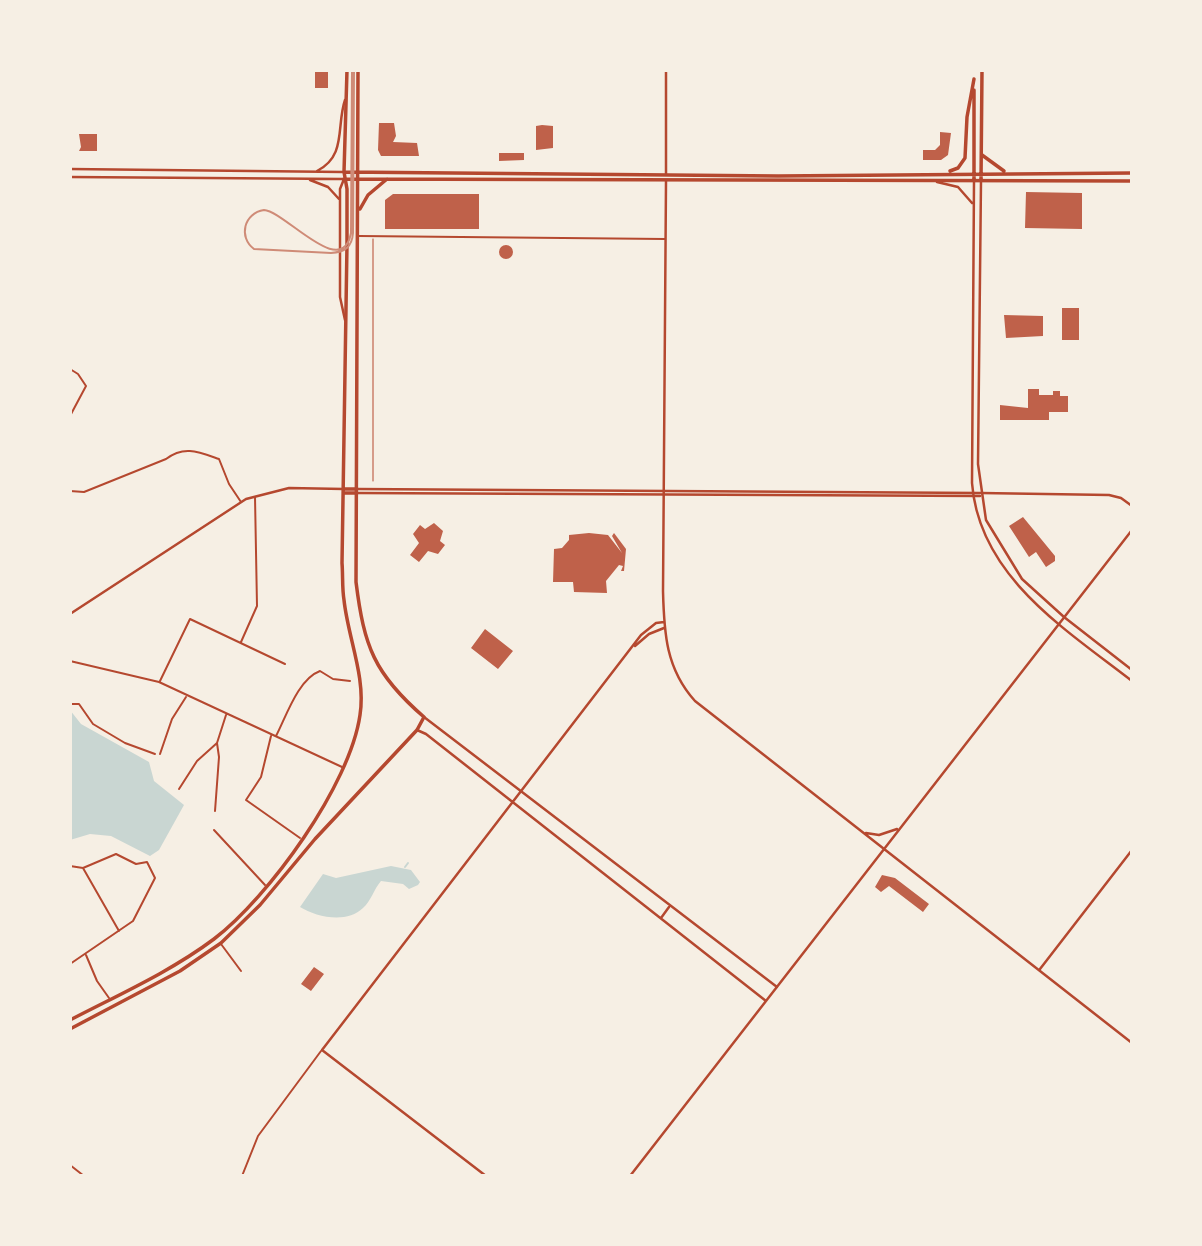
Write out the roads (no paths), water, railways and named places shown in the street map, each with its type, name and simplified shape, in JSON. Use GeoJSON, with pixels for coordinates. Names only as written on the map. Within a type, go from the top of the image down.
{"type":"FeatureCollection","features":[{"type":"Feature","properties":{"kind":"main road"},"geometry":{"type":"LineString","coordinates":[[70,1020],[178,963],[214,939],[265,886],[301,839],[344,768],[354,741],[362,698],[344,599],[347,189],[344,172],[347,70]]}},
{"type":"Feature","properties":{"kind":"main road"},"geometry":{"type":"LineString","coordinates":[[70,1029],[180,971],[220,943],[260,905],[315,839],[416,730],[424,717],[391,687],[374,659],[366,637],[356,582],[358,70]]}},
{"type":"Feature","properties":{"kind":"main road"},"geometry":{"type":"LineString","coordinates":[[974,70],[974,181]]}},
{"type":"Feature","properties":{"kind":"main road"},"geometry":{"type":"LineString","coordinates":[[981,181],[982,70]]}},
{"type":"Feature","properties":{"kind":"main road"},"geometry":{"type":"LineString","coordinates":[[937,174],[954,170],[965,158],[967,117],[974,79]]}},
{"type":"Feature","properties":{"kind":"main road"},"geometry":{"type":"LineString","coordinates":[[981,153],[1007,172]]}},
{"type":"Feature","properties":{"kind":"main road"},"geometry":{"type":"LineString","coordinates":[[344,172],[1132,173]]}},
{"type":"Feature","properties":{"kind":"main road"},"geometry":{"type":"LineString","coordinates":[[510,174],[510,180]]}},
{"type":"Feature","properties":{"kind":"main road"},"geometry":{"type":"LineString","coordinates":[[666,174],[666,181]]}},
{"type":"Feature","properties":{"kind":"main road"},"geometry":{"type":"LineString","coordinates":[[344,178],[1132,181]]}},
{"type":"Feature","properties":{"kind":"main road"},"geometry":{"type":"LineString","coordinates":[[358,214],[368,195],[387,179]]}},
{"type":"Feature","properties":{"kind":"main road"},"geometry":{"type":"LineString","coordinates":[[346,340],[358,340]]}},
{"type":"Feature","properties":{"kind":"main road"},"geometry":{"type":"LineString","coordinates":[[344,491],[357,491]]}},
{"type":"Feature","properties":{"kind":"main road"},"geometry":{"type":"LineString","coordinates":[[344,491],[357,491]]}},
{"type":"Feature","properties":{"kind":"street"},"geometry":{"type":"LineString","coordinates":[[666,70],[666,174]]}},
{"type":"Feature","properties":{"kind":"street"},"geometry":{"type":"LineString","coordinates":[[314,172],[325,167],[338,150],[346,96]]}},
{"type":"Feature","properties":{"kind":"street"},"geometry":{"type":"LineString","coordinates":[[70,170],[344,172]]}},
{"type":"Feature","properties":{"kind":"street"},"geometry":{"type":"LineString","coordinates":[[191,171],[192,177]]}},
{"type":"Feature","properties":{"kind":"street"},"geometry":{"type":"LineString","coordinates":[[70,177],[344,178],[340,205],[340,297],[345,321]]}},
{"type":"Feature","properties":{"kind":"street"},"geometry":{"type":"LineString","coordinates":[[307,179],[334,192],[340,205]]}},
{"type":"Feature","properties":{"kind":"street"},"geometry":{"type":"LineString","coordinates":[[666,181],[664,628],[674,669],[695,701],[1132,1043]]}},
{"type":"Feature","properties":{"kind":"street"},"geometry":{"type":"LineString","coordinates":[[974,181],[973,495],[983,531],[995,554],[1021,589],[1059,624],[1132,681]]}},
{"type":"Feature","properties":{"kind":"street"},"geometry":{"type":"LineString","coordinates":[[981,181],[978,443],[980,494],[990,530],[1022,579],[1064,617],[1132,670]]}},
{"type":"Feature","properties":{"kind":"street"},"geometry":{"type":"LineString","coordinates":[[937,182],[963,191],[974,206]]}},
{"type":"Feature","properties":{"kind":"street"},"geometry":{"type":"LineString","coordinates":[[358,236],[666,239]]}},
{"type":"Feature","properties":{"kind":"street"},"geometry":{"type":"LineString","coordinates":[[373,237],[373,481]]}},
{"type":"Feature","properties":{"kind":"street"},"geometry":{"type":"LineString","coordinates":[[70,369],[78,374],[86,386],[70,416]]}},
{"type":"Feature","properties":{"kind":"street"},"geometry":{"type":"LineString","coordinates":[[973,443],[978,443]]}},
{"type":"Feature","properties":{"kind":"street"},"geometry":{"type":"LineString","coordinates":[[70,491],[85,492],[166,459],[175,452],[193,450],[219,459],[240,502]]}},
{"type":"Feature","properties":{"kind":"street"},"geometry":{"type":"LineString","coordinates":[[70,614],[240,502],[289,488],[344,491]]}},
{"type":"Feature","properties":{"kind":"street"},"geometry":{"type":"LineString","coordinates":[[357,491],[1109,495],[1121,498],[1132,506]]}},
{"type":"Feature","properties":{"kind":"street"},"geometry":{"type":"LineString","coordinates":[[241,643],[257,606],[255,496]]}},
{"type":"Feature","properties":{"kind":"street"},"geometry":{"type":"LineString","coordinates":[[629,1176],[1132,530]]}},
{"type":"Feature","properties":{"kind":"street"},"geometry":{"type":"LineString","coordinates":[[159,682],[190,619],[285,664]]}},
{"type":"Feature","properties":{"kind":"street"},"geometry":{"type":"LineString","coordinates":[[242,1176],[258,1136],[322,1050],[646,630],[664,622]]}},
{"type":"Feature","properties":{"kind":"street"},"geometry":{"type":"LineString","coordinates":[[635,646],[649,634],[664,628]]}},
{"type":"Feature","properties":{"kind":"street"},"geometry":{"type":"LineString","coordinates":[[70,661],[159,682],[344,768]]}},
{"type":"Feature","properties":{"kind":"street"},"geometry":{"type":"LineString","coordinates":[[275,737],[299,691],[313,673],[320,671],[333,679],[350,681]]}},
{"type":"Feature","properties":{"kind":"street"},"geometry":{"type":"LineString","coordinates":[[160,754],[172,719],[187,696]]}},
{"type":"Feature","properties":{"kind":"street"},"geometry":{"type":"LineString","coordinates":[[70,704],[79,704],[93,724],[125,743],[155,754]]}},
{"type":"Feature","properties":{"kind":"street"},"geometry":{"type":"LineString","coordinates":[[215,811],[219,757],[217,743],[227,715]]}},
{"type":"Feature","properties":{"kind":"street"},"geometry":{"type":"LineString","coordinates":[[424,717],[777,987]]}},
{"type":"Feature","properties":{"kind":"street"},"geometry":{"type":"LineString","coordinates":[[416,730],[426,734],[766,1001]]}},
{"type":"Feature","properties":{"kind":"street"},"geometry":{"type":"LineString","coordinates":[[271,736],[261,777],[246,800],[301,839]]}},
{"type":"Feature","properties":{"kind":"street"},"geometry":{"type":"LineString","coordinates":[[179,789],[197,761],[217,743]]}},
{"type":"Feature","properties":{"kind":"street"},"geometry":{"type":"LineString","coordinates":[[864,833],[887,833],[900,827]]}},
{"type":"Feature","properties":{"kind":"street"},"geometry":{"type":"LineString","coordinates":[[214,830],[265,886]]}},
{"type":"Feature","properties":{"kind":"street"},"geometry":{"type":"LineString","coordinates":[[1039,970],[1132,850]]}},
{"type":"Feature","properties":{"kind":"street"},"geometry":{"type":"LineString","coordinates":[[70,866],[83,868],[116,854],[136,864],[147,862],[155,878],[141,911],[120,932],[70,964]]}},
{"type":"Feature","properties":{"kind":"street"},"geometry":{"type":"LineString","coordinates":[[83,868],[120,932]]}},
{"type":"Feature","properties":{"kind":"street"},"geometry":{"type":"LineString","coordinates":[[660,918],[669,907]]}},
{"type":"Feature","properties":{"kind":"street"},"geometry":{"type":"LineString","coordinates":[[220,943],[241,971]]}},
{"type":"Feature","properties":{"kind":"street"},"geometry":{"type":"LineString","coordinates":[[85,954],[97,981],[110,999]]}},
{"type":"Feature","properties":{"kind":"street"},"geometry":{"type":"LineString","coordinates":[[322,1050],[486,1176]]}},
{"type":"Feature","properties":{"kind":"street"},"geometry":{"type":"LineString","coordinates":[[70,1165],[84,1176]]}},
{"type":"Feature","properties":{"kind":"waterway"},"geometry":{"type":"LineString","coordinates":[[405,867],[408,863]]}},
{"type":"Feature","properties":{"kind":"tram line"},"geometry":{"type":"LineString","coordinates":[[352,70],[351,233],[346,246],[337,250],[325,247],[273,213],[264,210],[252,216],[246,226],[246,238],[254,249],[331,253],[344,250],[349,245],[353,233],[354,70]]}}]}
